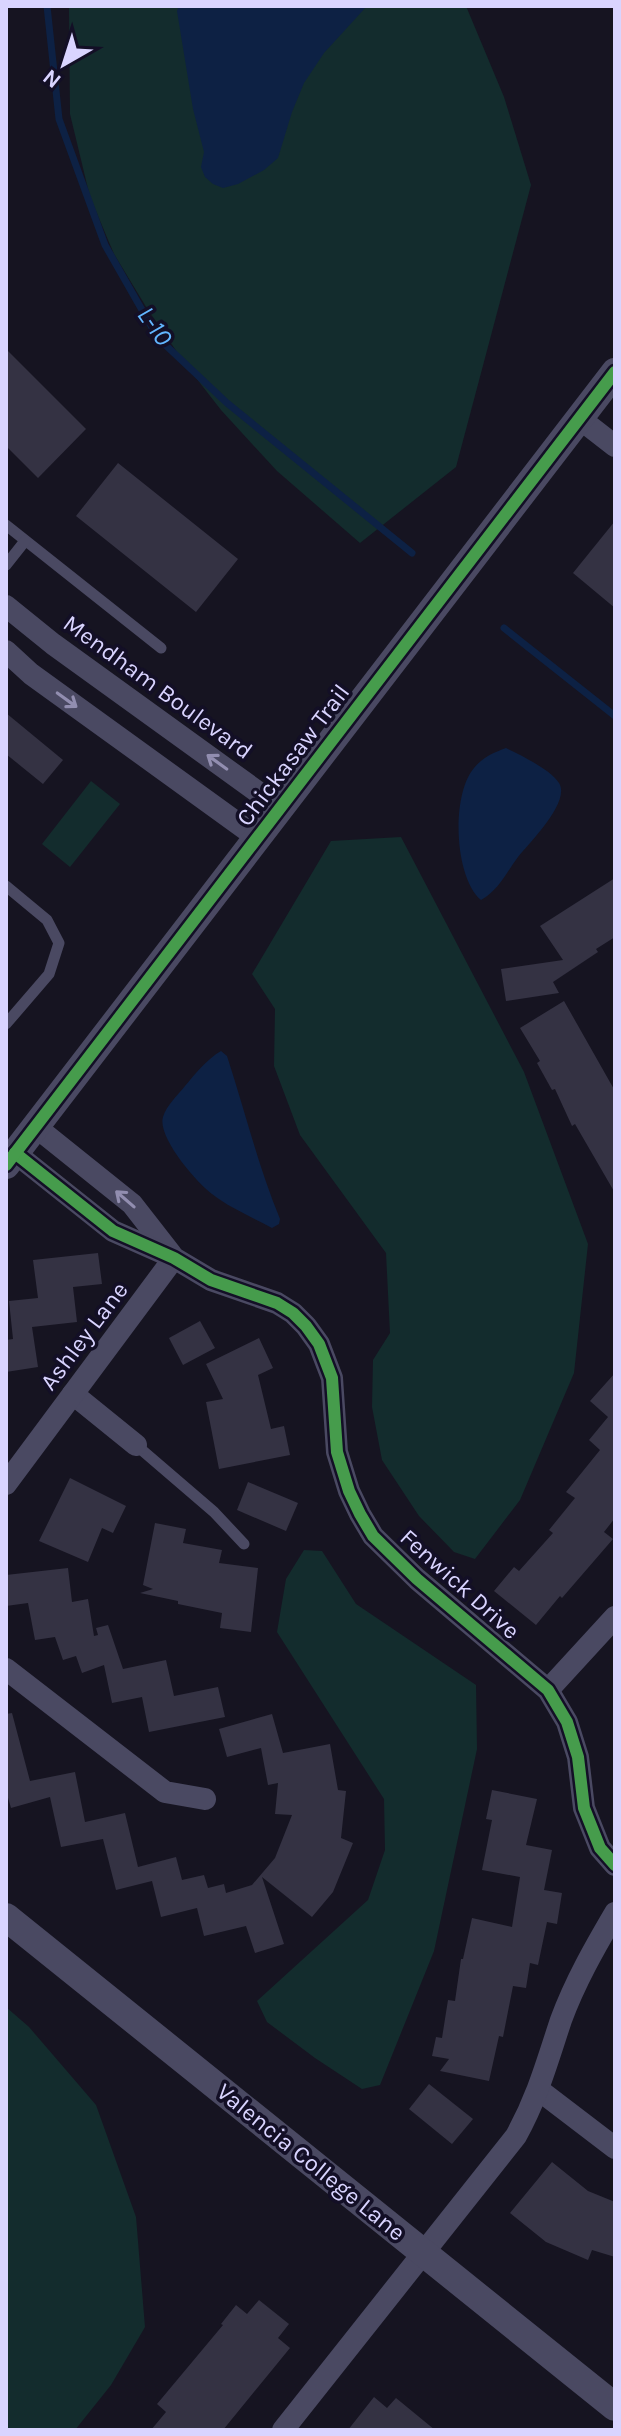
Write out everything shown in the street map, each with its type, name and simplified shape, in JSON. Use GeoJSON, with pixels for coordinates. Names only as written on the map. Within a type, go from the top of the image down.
{"type":"FeatureCollection","features":[{"type":"Feature","properties":{"kind":"street","name":"Chickasaw Trail"},"geometry":{"type":"LineString","coordinates":[[10,1159],[615,372]]}},
{"type":"Feature","properties":{"kind":"street"},"geometry":{"type":"LineString","coordinates":[[579,418],[615,446]]}},
{"type":"Feature","properties":{"kind":"street","name":"Mendham Boulevard"},"geometry":{"type":"LineString","coordinates":[[6,606],[53,644],[280,808]]}},
{"type":"Feature","properties":{"kind":"street"},"geometry":{"type":"LineString","coordinates":[[6,651],[31,674],[258,838]]}},
{"type":"Feature","properties":{"kind":"street","name":"Fenwick Drive"},"geometry":{"type":"LineString","coordinates":[[36,1127],[132,1204],[174,1258]]}},
{"type":"Feature","properties":{"kind":"street","name":"Fenwick Drive"},"geometry":{"type":"LineString","coordinates":[[10,1159],[113,1231],[174,1258],[211,1280],[277,1303],[306,1326],[319,1344],[332,1378],[340,1468],[360,1514],[373,1536],[417,1579],[548,1690],[567,1722],[578,1757],[584,1808],[600,1848],[615,1865]]}},
{"type":"Feature","properties":{"kind":"street","name":"Ashley Lane"},"geometry":{"type":"LineString","coordinates":[[6,1484],[174,1258]]}},
{"type":"Feature","properties":{"kind":"street"},"geometry":{"type":"LineString","coordinates":[[73,1394],[136,1445]]}},
{"type":"Feature","properties":{"kind":"street"},"geometry":{"type":"LineString","coordinates":[[548,1690],[615,1617]]}},
{"type":"Feature","properties":{"kind":"street"},"geometry":{"type":"LineString","coordinates":[[6,1669],[165,1792],[205,1799]]}},
{"type":"Feature","properties":{"kind":"street"},"geometry":{"type":"LineString","coordinates":[[283,2430],[516,2136],[539,2090],[562,2017],[589,1957],[615,1913]]}},
{"type":"Feature","properties":{"kind":"street","name":"Valencia College Lane"},"geometry":{"type":"LineString","coordinates":[[6,1917],[615,2407]]}},
{"type":"Feature","properties":{"kind":"street"},"geometry":{"type":"LineString","coordinates":[[539,2090],[615,2148]]}},
{"type":"Feature","properties":{"kind":"lane"},"geometry":{"type":"LineString","coordinates":[[6,525],[161,648]]}},
{"type":"Feature","properties":{"kind":"lane"},"geometry":{"type":"LineString","coordinates":[[6,565],[25,541]]}},
{"type":"Feature","properties":{"kind":"lane"},"geometry":{"type":"LineString","coordinates":[[6,886],[47,920],[59,943],[49,974],[6,1024]]}},
{"type":"Feature","properties":{"kind":"lane"},"geometry":{"type":"LineString","coordinates":[[136,1445],[214,1512],[244,1544]]}},
{"type":"Feature","properties":{"kind":"green space"},"geometry":{"type":"Polygon","coordinates":[[[69,6],[466,6],[504,97],[531,185],[456,467],[360,543],[277,471],[221,410],[148,310],[114,254],[90,197],[70,114],[69,6]]]}},
{"type":"Feature","properties":{"kind":"green space"},"geometry":{"type":"Polygon","coordinates":[[[91,781],[120,804],[70,867],[42,844],[91,781]]]}},
{"type":"Feature","properties":{"kind":"green space"},"geometry":{"type":"Polygon","coordinates":[[[401,837],[524,1072],[588,1244],[574,1373],[520,1500],[475,1559],[454,1552],[419,1516],[382,1460],[372,1407],[373,1360],[390,1333],[386,1253],[300,1135],[274,1066],[275,1009],[252,974],[331,841],[401,837]]]}},
{"type":"Feature","properties":{"kind":"green space"},"geometry":{"type":"Polygon","coordinates":[[[304,1550],[322,1551],[356,1604],[476,1685],[477,1749],[434,1951],[380,2085],[362,2089],[267,2022],[257,2001],[368,1900],[385,1850],[384,1799],[277,1632],[286,1579],[304,1550]]]}},
{"type":"Feature","properties":{"kind":"green space"},"geometry":{"type":"Polygon","coordinates":[[[6,2007],[29,2027],[96,2105],[136,2217],[145,2327],[111,2385],[75,2430],[6,2430],[6,2007]]]}},
{"type":"Feature","properties":{"kind":"water"},"geometry":{"type":"Polygon","coordinates":[[[179,6],[367,6],[324,53],[304,83],[278,158],[264,170],[223,188],[205,177],[201,167],[204,152],[193,109],[177,11],[179,6]]]}},
{"type":"Feature","properties":{"kind":"water"},"geometry":{"type":"Polygon","coordinates":[[[506,748],[549,773],[559,783],[561,791],[547,822],[497,886],[481,900],[472,889],[461,855],[459,816],[462,797],[467,780],[477,764],[506,748]]]}},
{"type":"Feature","properties":{"kind":"water"},"geometry":{"type":"Polygon","coordinates":[[[221,1051],[227,1056],[280,1219],[279,1224],[272,1228],[226,1204],[205,1188],[179,1158],[163,1126],[163,1117],[172,1101],[221,1051]]]}},
{"type":"Feature","properties":{"kind":"building"},"geometry":{"type":"Polygon","coordinates":[[[6,349],[86,429],[38,478],[6,446],[6,349]]]}},
{"type":"Feature","properties":{"kind":"building"},"geometry":{"type":"Polygon","coordinates":[[[118,463],[238,559],[196,612],[76,516],[118,463]]]}},
{"type":"Feature","properties":{"kind":"building"},"geometry":{"type":"Polygon","coordinates":[[[615,521],[615,608],[573,573],[615,521]]]}},
{"type":"Feature","properties":{"kind":"building"},"geometry":{"type":"Polygon","coordinates":[[[6,713],[63,760],[43,784],[6,754],[6,713]]]}},
{"type":"Feature","properties":{"kind":"building"},"geometry":{"type":"Polygon","coordinates":[[[615,878],[615,937],[553,982],[559,993],[506,1001],[501,969],[563,960],[540,926],[615,878]]]}},
{"type":"Feature","properties":{"kind":"building"},"geometry":{"type":"Polygon","coordinates":[[[564,1001],[615,1091],[615,1193],[575,1124],[572,1126],[520,1028],[564,1001]]]}},
{"type":"Feature","properties":{"kind":"building"},"geometry":{"type":"Polygon","coordinates":[[[98,1253],[102,1284],[73,1287],[77,1322],[32,1327],[38,1367],[6,1372],[6,1340],[13,1339],[9,1301],[38,1298],[33,1260],[98,1253]]]}},
{"type":"Feature","properties":{"kind":"building"},"geometry":{"type":"Polygon","coordinates":[[[200,1321],[215,1348],[183,1365],[169,1338],[200,1321]]]}},
{"type":"Feature","properties":{"kind":"building"},"geometry":{"type":"Polygon","coordinates":[[[259,1338],[273,1368],[258,1375],[271,1429],[284,1426],[290,1455],[219,1469],[206,1402],[223,1399],[206,1364],[259,1338]]]}},
{"type":"Feature","properties":{"kind":"building"},"geometry":{"type":"Polygon","coordinates":[[[615,1373],[615,1518],[604,1532],[613,1539],[536,1625],[494,1591],[514,1567],[519,1571],[553,1533],[549,1530],[575,1498],[566,1492],[600,1450],[589,1440],[608,1417],[590,1401],[615,1373]]]}},
{"type":"Feature","properties":{"kind":"building"},"geometry":{"type":"Polygon","coordinates":[[[70,1478],[126,1506],[113,1533],[102,1528],[88,1562],[39,1541],[70,1478]]]}},
{"type":"Feature","properties":{"kind":"building"},"geometry":{"type":"Polygon","coordinates":[[[248,1482],[298,1503],[286,1531],[237,1510],[248,1482]]]}},
{"type":"Feature","properties":{"kind":"building"},"geometry":{"type":"Polygon","coordinates":[[[155,1523],[186,1529],[183,1543],[222,1550],[219,1563],[258,1568],[251,1632],[220,1628],[222,1613],[140,1593],[153,1589],[143,1585],[155,1523]]]}},
{"type":"Feature","properties":{"kind":"building"},"geometry":{"type":"Polygon","coordinates":[[[68,1568],[72,1602],[88,1599],[94,1636],[98,1635],[96,1628],[108,1625],[123,1669],[166,1660],[174,1696],[218,1687],[225,1717],[149,1732],[142,1697],[112,1703],[104,1665],[82,1673],[76,1656],[63,1660],[55,1637],[35,1640],[28,1603],[6,1606],[6,1575],[68,1568]]]}},
{"type":"Feature","properties":{"kind":"building"},"geometry":{"type":"Polygon","coordinates":[[[12,1713],[30,1781],[75,1772],[85,1822],[125,1813],[138,1867],[176,1857],[182,1880],[204,1875],[208,1888],[224,1884],[226,1893],[252,1885],[275,1858],[292,1815],[275,1814],[278,1783],[268,1785],[261,1748],[227,1757],[219,1729],[272,1714],[283,1753],[330,1744],[338,1790],[346,1791],[341,1838],[353,1843],[333,1892],[312,1917],[262,1877],[284,1944],[255,1953],[246,1926],[204,1936],[197,1908],[161,1917],[152,1881],[116,1890],[103,1839],[61,1847],[50,1797],[11,1808],[6,1791],[6,1714],[12,1713]]]}},
{"type":"Feature","properties":{"kind":"building"},"geometry":{"type":"Polygon","coordinates":[[[492,1790],[537,1799],[526,1845],[552,1850],[544,1890],[562,1893],[557,1924],[547,1922],[538,1965],[530,1963],[526,1988],[513,1986],[503,2037],[499,2036],[489,2081],[440,2071],[449,2059],[432,2056],[436,2037],[442,2038],[448,2000],[455,2001],[461,1959],[472,1918],[512,1927],[520,1877],[482,1870],[492,1820],[486,1819],[492,1790]]]}},
{"type":"Feature","properties":{"kind":"building"},"geometry":{"type":"Polygon","coordinates":[[[429,2084],[473,2119],[452,2144],[409,2109],[429,2084]]]}},
{"type":"Feature","properties":{"kind":"building"},"geometry":{"type":"Polygon","coordinates":[[[552,2162],[588,2191],[615,2202],[615,2257],[592,2250],[588,2260],[546,2242],[510,2213],[552,2162]]]}},
{"type":"Feature","properties":{"kind":"building"},"geometry":{"type":"Polygon","coordinates":[[[259,2300],[289,2324],[278,2338],[290,2348],[223,2430],[151,2430],[166,2412],[157,2404],[236,2305],[247,2314],[259,2300]]]}},
{"type":"Feature","properties":{"kind":"building"},"geometry":{"type":"Polygon","coordinates":[[[374,2397],[387,2408],[396,2398],[435,2430],[348,2430],[374,2397]]]}},
{"type":"Feature","properties":{"kind":"waterway","name":"L-10"},"geometry":{"type":"LineString","coordinates":[[47,6],[59,119],[105,245],[158,338],[227,403],[412,553]]}},
{"type":"Feature","properties":{"kind":"waterway","name":"L-10"},"geometry":{"type":"LineString","coordinates":[[504,628],[615,716]]}},
{"type":"Feature","properties":{"kind":"cycle path"},"geometry":{"type":"LineString","coordinates":[[6,1165],[615,372]]}},
{"type":"Feature","properties":{"kind":"cycle path"},"geometry":{"type":"LineString","coordinates":[[15,1153],[113,1231],[174,1258],[211,1280],[277,1303],[306,1326],[319,1344],[332,1378],[337,1452],[360,1514],[373,1536],[417,1579],[548,1690],[567,1722],[578,1757],[584,1808],[600,1848],[615,1865]]}}]}
